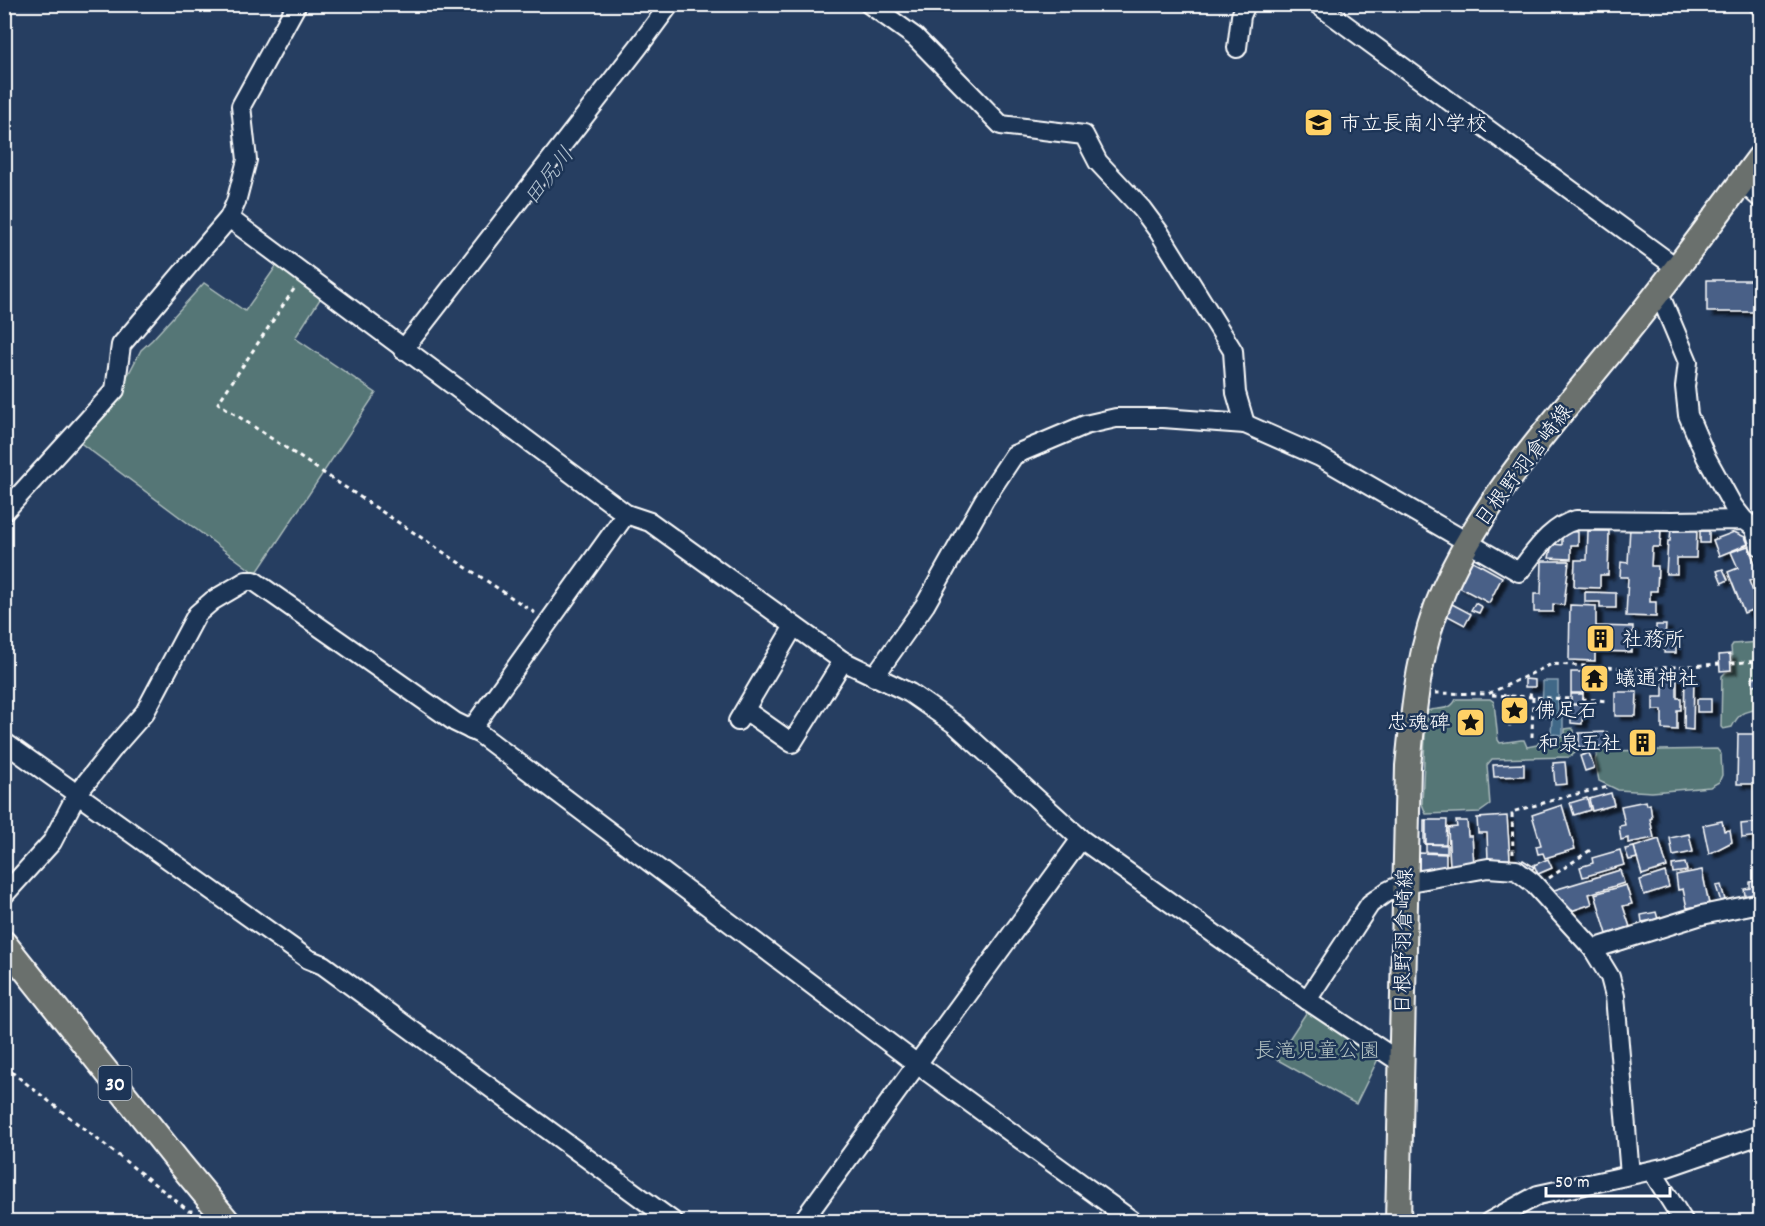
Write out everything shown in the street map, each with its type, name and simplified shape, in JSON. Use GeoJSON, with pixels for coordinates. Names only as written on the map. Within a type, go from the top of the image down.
{"type":"FeatureCollection","features":[{"type":"Feature","properties":{"kind":"main road","name":"日根野羽倉崎線"},"geometry":{"type":"LineString","coordinates":[[1398,1221],[1408,766],[1416,692],[1427,636],[1443,591],[1466,543],[1509,477],[1659,293],[1761,157]]}},
{"type":"Feature","properties":{"kind":"main road","name":"30"},"geometry":{"type":"LineString","coordinates":[[4,942],[224,1216]]}},
{"type":"Feature","properties":{"kind":"street"},"geometry":{"type":"LineString","coordinates":[[4,512],[115,390],[122,345],[229,218],[236,202],[247,160],[241,106],[297,4]]}},
{"type":"Feature","properties":{"kind":"street"},"geometry":{"type":"LineString","coordinates":[[403,350],[670,4]]}},
{"type":"Feature","properties":{"kind":"street"},"geometry":{"type":"LineString","coordinates":[[869,4],[915,37],[1001,125],[1084,135],[1098,162],[1142,209],[1159,232],[1233,351],[1236,393],[1245,424]]}},
{"type":"Feature","properties":{"kind":"street"},"geometry":{"type":"LineString","coordinates":[[1237,48],[1241,16],[1246,4]]}},
{"type":"Feature","properties":{"kind":"street"},"geometry":{"type":"LineString","coordinates":[[1317,4],[1677,268]]}},
{"type":"Feature","properties":{"kind":"street"},"geometry":{"type":"LineString","coordinates":[[1742,182],[1761,198]]}},
{"type":"Feature","properties":{"kind":"street"},"geometry":{"type":"LineString","coordinates":[[229,218],[403,350],[626,514],[650,522],[843,661],[910,693],[956,725],[1081,838],[1307,1000],[1400,1062]]}},
{"type":"Feature","properties":{"kind":"street"},"geometry":{"type":"LineString","coordinates":[[1659,293],[1688,362],[1685,387],[1688,415],[1706,457],[1733,506],[1753,524],[1761,546]]}},
{"type":"Feature","properties":{"kind":"street"},"geometry":{"type":"LineString","coordinates":[[874,676],[925,605],[984,500],[1014,455],[1085,425],[1116,418],[1163,418],[1245,424],[1320,457],[1519,572],[1552,532],[1564,523],[1576,520],[1753,524]]}},
{"type":"Feature","properties":{"kind":"street"},"geometry":{"type":"LineString","coordinates":[[471,730],[626,514]]}},
{"type":"Feature","properties":{"kind":"street"},"geometry":{"type":"LineString","coordinates":[[4,895],[52,842],[77,794],[145,712],[197,614],[212,601],[246,581],[254,581],[455,722],[489,741],[917,1064],[1134,1221]]}},
{"type":"Feature","properties":{"kind":"street"},"geometry":{"type":"LineString","coordinates":[[795,626],[742,715],[792,743],[843,661]]}},
{"type":"Feature","properties":{"kind":"street"},"geometry":{"type":"LineString","coordinates":[[4,742],[308,959],[323,965],[674,1221]]}},
{"type":"Feature","properties":{"kind":"street"},"geometry":{"type":"LineString","coordinates":[[802,1221],[1081,838]]}},
{"type":"Feature","properties":{"kind":"street"},"geometry":{"type":"LineString","coordinates":[[1307,1000],[1370,904],[1388,891],[1404,883],[1488,868],[1514,870],[1536,886],[1593,949],[1610,977],[1615,996],[1630,1175]]}},
{"type":"Feature","properties":{"kind":"street"},"geometry":{"type":"LineString","coordinates":[[1593,949],[1702,915],[1761,903]]}},
{"type":"Feature","properties":{"kind":"street"},"geometry":{"type":"LineString","coordinates":[[1489,1221],[1538,1195],[1667,1167],[1761,1135]]}},
{"type":"Feature","properties":{"kind":"street"},"geometry":{"type":"LineString","coordinates":[[1652,1171],[1684,1221]]}},
{"type":"Feature","properties":{"kind":"path"},"geometry":{"type":"LineString","coordinates":[[304,274],[218,403],[549,622]]}},
{"type":"Feature","properties":{"kind":"path"},"geometry":{"type":"LineString","coordinates":[[1731,663],[1759,661],[1759,674]]}},
{"type":"Feature","properties":{"kind":"path"},"geometry":{"type":"LineString","coordinates":[[1488,694],[1552,664],[1642,669],[1720,664]]}},
{"type":"Feature","properties":{"kind":"path"},"geometry":{"type":"LineString","coordinates":[[1531,688],[1532,735]]}},
{"type":"Feature","properties":{"kind":"path"},"geometry":{"type":"LineString","coordinates":[[1416,692],[1571,699]]}},
{"type":"Feature","properties":{"kind":"path"},"geometry":{"type":"LineString","coordinates":[[1507,695],[1510,728]]}},
{"type":"Feature","properties":{"kind":"path"},"geometry":{"type":"LineString","coordinates":[[1582,699],[1610,701]]}},
{"type":"Feature","properties":{"kind":"path"},"geometry":{"type":"LineString","coordinates":[[1514,870],[1512,812],[1608,787]]}},
{"type":"Feature","properties":{"kind":"path"},"geometry":{"type":"LineString","coordinates":[[1536,886],[1592,849]]}},
{"type":"Feature","properties":{"kind":"path"},"geometry":{"type":"LineString","coordinates":[[4,1066],[189,1211],[224,1216]]}},
{"type":"Feature","properties":{"kind":"green space"},"geometry":{"type":"Polygon","coordinates":[[[279,262],[322,296],[295,338],[376,393],[256,574],[78,441],[129,373],[141,350],[204,283],[245,311],[279,262]]]}},
{"type":"Feature","properties":{"kind":"green space"},"geometry":{"type":"Polygon","coordinates":[[[1760,642],[1760,709],[1743,713],[1732,727],[1723,729],[1721,727],[1722,676],[1733,671],[1731,647],[1733,644],[1760,642]]]}},
{"type":"Feature","properties":{"kind":"green space"},"geometry":{"type":"Polygon","coordinates":[[[1456,699],[1490,699],[1494,702],[1500,743],[1524,740],[1527,747],[1537,745],[1543,737],[1563,737],[1565,729],[1572,728],[1575,753],[1570,757],[1492,759],[1487,765],[1490,805],[1480,812],[1426,814],[1422,804],[1426,714],[1427,711],[1451,706],[1456,699]]]}},
{"type":"Feature","properties":{"kind":"green space"},"geometry":{"type":"Polygon","coordinates":[[[1717,749],[1721,754],[1722,775],[1719,782],[1710,787],[1652,792],[1618,790],[1599,781],[1595,760],[1597,754],[1602,751],[1717,749]]]}},
{"type":"Feature","properties":{"kind":"green space","name":"長滝児童公園"},"geometry":{"type":"Polygon","coordinates":[[[1308,1010],[1378,1059],[1356,1104],[1276,1059],[1308,1010]]]}},
{"type":"Feature","properties":{"kind":"water"},"geometry":{"type":"Polygon","coordinates":[[[1543,681],[1558,681],[1558,716],[1563,716],[1563,735],[1551,734],[1552,717],[1542,716],[1543,681]]]}},
{"type":"Feature","properties":{"kind":"building"},"geometry":{"type":"Polygon","coordinates":[[[1707,280],[1760,280],[1760,312],[1707,312],[1707,280]]]}},
{"type":"Feature","properties":{"kind":"building"},"geometry":{"type":"Polygon","coordinates":[[[1630,527],[1661,528],[1660,547],[1652,547],[1651,566],[1658,566],[1657,591],[1650,591],[1650,602],[1656,602],[1656,617],[1626,616],[1628,577],[1620,577],[1621,562],[1628,563],[1630,527]]]}},
{"type":"Feature","properties":{"kind":"building"},"geometry":{"type":"Polygon","coordinates":[[[1671,528],[1697,529],[1696,558],[1677,558],[1677,574],[1666,574],[1671,528]]]}},
{"type":"Feature","properties":{"kind":"building"},"geometry":{"type":"Polygon","coordinates":[[[1562,531],[1578,532],[1578,545],[1571,545],[1571,559],[1549,558],[1552,544],[1562,545],[1562,531]]]}},
{"type":"Feature","properties":{"kind":"building"},"geometry":{"type":"Polygon","coordinates":[[[1588,531],[1609,531],[1608,575],[1600,575],[1600,588],[1574,587],[1575,560],[1587,560],[1588,531]]]}},
{"type":"Feature","properties":{"kind":"building"},"geometry":{"type":"Polygon","coordinates":[[[1700,531],[1709,531],[1709,543],[1700,543],[1700,531]]]}},
{"type":"Feature","properties":{"kind":"building"},"geometry":{"type":"Polygon","coordinates":[[[1734,532],[1745,537],[1748,544],[1719,556],[1713,540],[1734,532]]]}},
{"type":"Feature","properties":{"kind":"building"},"geometry":{"type":"Polygon","coordinates":[[[1748,546],[1760,576],[1749,581],[1759,607],[1744,613],[1728,572],[1738,568],[1731,552],[1748,546]]]}},
{"type":"Feature","properties":{"kind":"building"},"geometry":{"type":"Polygon","coordinates":[[[1471,560],[1502,577],[1489,603],[1457,586],[1471,560]]]}},
{"type":"Feature","properties":{"kind":"building"},"geometry":{"type":"Polygon","coordinates":[[[1542,561],[1569,561],[1564,605],[1553,604],[1553,612],[1534,612],[1534,594],[1541,594],[1542,561]]]}},
{"type":"Feature","properties":{"kind":"building"},"geometry":{"type":"Polygon","coordinates":[[[1723,569],[1728,580],[1722,583],[1717,571],[1723,569]]]}},
{"type":"Feature","properties":{"kind":"building"},"geometry":{"type":"Polygon","coordinates":[[[1585,592],[1616,593],[1616,608],[1600,608],[1600,602],[1585,602],[1585,592]]]}},
{"type":"Feature","properties":{"kind":"building"},"geometry":{"type":"Polygon","coordinates":[[[1475,603],[1482,607],[1479,613],[1471,610],[1475,603]]]}},
{"type":"Feature","properties":{"kind":"building"},"geometry":{"type":"Polygon","coordinates":[[[1452,604],[1471,614],[1465,625],[1446,615],[1452,604]]]}},
{"type":"Feature","properties":{"kind":"building","name":"社務所"},"geometry":{"type":"Polygon","coordinates":[[[1570,605],[1596,606],[1596,626],[1633,627],[1632,652],[1595,651],[1595,661],[1569,660],[1570,605]]]}},
{"type":"Feature","properties":{"kind":"building"},"geometry":{"type":"Polygon","coordinates":[[[1656,625],[1666,625],[1665,635],[1656,635],[1656,625]]]}},
{"type":"Feature","properties":{"kind":"building"},"geometry":{"type":"Polygon","coordinates":[[[1665,641],[1676,641],[1676,653],[1664,653],[1665,641]]]}},
{"type":"Feature","properties":{"kind":"building"},"geometry":{"type":"Polygon","coordinates":[[[1730,654],[1731,670],[1720,671],[1719,655],[1730,654]]]}},
{"type":"Feature","properties":{"kind":"building"},"geometry":{"type":"Polygon","coordinates":[[[1571,672],[1583,672],[1583,693],[1571,693],[1571,672]]]}},
{"type":"Feature","properties":{"kind":"building"},"geometry":{"type":"Polygon","coordinates":[[[1685,675],[1694,675],[1693,730],[1684,729],[1685,675]]]}},
{"type":"Feature","properties":{"kind":"building"},"geometry":{"type":"Polygon","coordinates":[[[1663,676],[1677,676],[1677,698],[1681,698],[1681,710],[1677,710],[1677,730],[1662,729],[1662,710],[1653,710],[1653,697],[1663,697],[1663,676]]]}},
{"type":"Feature","properties":{"kind":"building"},"geometry":{"type":"Polygon","coordinates":[[[1760,677],[1760,684],[1753,685],[1752,678],[1760,677]]]}},
{"type":"Feature","properties":{"kind":"building"},"geometry":{"type":"Polygon","coordinates":[[[1525,679],[1535,680],[1535,687],[1525,687],[1525,679]]]}},
{"type":"Feature","properties":{"kind":"building"},"geometry":{"type":"Polygon","coordinates":[[[1615,692],[1637,692],[1636,716],[1615,716],[1615,692]]]}},
{"type":"Feature","properties":{"kind":"building"},"geometry":{"type":"Polygon","coordinates":[[[1571,694],[1583,694],[1583,704],[1571,704],[1571,694]]]}},
{"type":"Feature","properties":{"kind":"building"},"geometry":{"type":"Polygon","coordinates":[[[1697,699],[1711,699],[1711,712],[1697,712],[1697,699]]]}},
{"type":"Feature","properties":{"kind":"building"},"geometry":{"type":"Polygon","coordinates":[[[1571,705],[1583,705],[1582,724],[1571,723],[1571,705]]]}},
{"type":"Feature","properties":{"kind":"building"},"geometry":{"type":"Polygon","coordinates":[[[1607,732],[1608,746],[1579,747],[1579,733],[1607,732]]]}},
{"type":"Feature","properties":{"kind":"building"},"geometry":{"type":"Polygon","coordinates":[[[1738,734],[1755,734],[1755,784],[1737,784],[1738,734]]]}},
{"type":"Feature","properties":{"kind":"building"},"geometry":{"type":"Polygon","coordinates":[[[1589,753],[1594,768],[1585,771],[1580,756],[1589,753]]]}},
{"type":"Feature","properties":{"kind":"building"},"geometry":{"type":"Polygon","coordinates":[[[1565,762],[1567,784],[1555,785],[1553,763],[1565,762]]]}},
{"type":"Feature","properties":{"kind":"building"},"geometry":{"type":"Polygon","coordinates":[[[1524,764],[1524,776],[1494,777],[1493,765],[1524,764]]]}},
{"type":"Feature","properties":{"kind":"building"},"geometry":{"type":"Polygon","coordinates":[[[1611,793],[1614,805],[1592,811],[1589,799],[1611,793]]]}},
{"type":"Feature","properties":{"kind":"building"},"geometry":{"type":"Polygon","coordinates":[[[1587,798],[1590,810],[1574,815],[1570,803],[1587,798]]]}},
{"type":"Feature","properties":{"kind":"building"},"geometry":{"type":"Polygon","coordinates":[[[1646,801],[1647,805],[1650,804],[1654,838],[1628,843],[1628,838],[1621,840],[1619,826],[1625,825],[1621,806],[1646,801]]]}},
{"type":"Feature","properties":{"kind":"building"},"geometry":{"type":"Polygon","coordinates":[[[1562,805],[1575,849],[1545,858],[1543,853],[1538,854],[1536,846],[1541,845],[1532,815],[1562,805]]]}},
{"type":"Feature","properties":{"kind":"building"},"geometry":{"type":"Polygon","coordinates":[[[1507,816],[1510,859],[1488,860],[1487,833],[1478,833],[1477,818],[1507,816]]]}},
{"type":"Feature","properties":{"kind":"building"},"geometry":{"type":"Polygon","coordinates":[[[1424,820],[1426,820],[1426,843],[1424,843],[1424,820]]]}},
{"type":"Feature","properties":{"kind":"building"},"geometry":{"type":"Polygon","coordinates":[[[1426,820],[1447,820],[1446,844],[1426,844],[1426,820]]]}},
{"type":"Feature","properties":{"kind":"building"},"geometry":{"type":"Polygon","coordinates":[[[1456,821],[1467,821],[1468,836],[1472,836],[1474,865],[1450,866],[1448,828],[1457,827],[1456,821]]]}},
{"type":"Feature","properties":{"kind":"building"},"geometry":{"type":"Polygon","coordinates":[[[1722,821],[1724,831],[1730,830],[1732,842],[1709,854],[1703,825],[1722,821]]]}},
{"type":"Feature","properties":{"kind":"building"},"geometry":{"type":"Polygon","coordinates":[[[1760,822],[1760,836],[1742,838],[1741,824],[1760,822]]]}},
{"type":"Feature","properties":{"kind":"building"},"geometry":{"type":"Polygon","coordinates":[[[1689,834],[1693,852],[1673,856],[1670,838],[1689,834]]]}},
{"type":"Feature","properties":{"kind":"building"},"geometry":{"type":"Polygon","coordinates":[[[1659,839],[1667,867],[1642,875],[1634,847],[1659,839]]]}},
{"type":"Feature","properties":{"kind":"building"},"geometry":{"type":"Polygon","coordinates":[[[1426,844],[1447,845],[1447,853],[1426,852],[1426,844]]]}},
{"type":"Feature","properties":{"kind":"building"},"geometry":{"type":"Polygon","coordinates":[[[1634,847],[1637,858],[1629,860],[1625,849],[1634,847]]]}},
{"type":"Feature","properties":{"kind":"building"},"geometry":{"type":"Polygon","coordinates":[[[1620,850],[1624,865],[1583,877],[1580,867],[1593,863],[1592,858],[1620,850]]]}},
{"type":"Feature","properties":{"kind":"building"},"geometry":{"type":"Polygon","coordinates":[[[1419,853],[1446,854],[1446,870],[1419,873],[1419,853]]]}},
{"type":"Feature","properties":{"kind":"building"},"geometry":{"type":"Polygon","coordinates":[[[1548,859],[1552,868],[1538,874],[1534,865],[1548,859]]]}},
{"type":"Feature","properties":{"kind":"building"},"geometry":{"type":"Polygon","coordinates":[[[1523,860],[1534,867],[1531,871],[1521,863],[1523,860]]]}},
{"type":"Feature","properties":{"kind":"building"},"geometry":{"type":"Polygon","coordinates":[[[1685,863],[1687,871],[1673,873],[1672,865],[1685,863]]]}},
{"type":"Feature","properties":{"kind":"building"},"geometry":{"type":"Polygon","coordinates":[[[1620,870],[1624,883],[1589,894],[1592,904],[1568,912],[1551,891],[1620,870]]]}},
{"type":"Feature","properties":{"kind":"building"},"geometry":{"type":"Polygon","coordinates":[[[1702,870],[1709,904],[1687,908],[1683,889],[1678,890],[1676,875],[1702,870]]]}},
{"type":"Feature","properties":{"kind":"building"},"geometry":{"type":"Polygon","coordinates":[[[1665,872],[1669,887],[1644,895],[1640,880],[1665,872]]]}},
{"type":"Feature","properties":{"kind":"building"},"geometry":{"type":"Polygon","coordinates":[[[1760,880],[1760,898],[1746,901],[1744,889],[1750,888],[1750,882],[1760,880]]]}},
{"type":"Feature","properties":{"kind":"building"},"geometry":{"type":"Polygon","coordinates":[[[1626,885],[1632,904],[1623,906],[1630,927],[1607,934],[1595,894],[1626,885]]]}},
{"type":"Feature","properties":{"kind":"building"},"geometry":{"type":"Polygon","coordinates":[[[1721,885],[1725,900],[1721,902],[1716,886],[1721,885]]]}},
{"type":"Feature","properties":{"kind":"building"},"geometry":{"type":"Polygon","coordinates":[[[1656,912],[1658,919],[1642,922],[1641,915],[1656,912]]]}},
{"type":"Feature","properties":{"kind":"place","name":"市立長南小学校"},"geometry":{"type":"Point","coordinates":[1319,123]}},
{"type":"Feature","properties":{"kind":"place","name":"社務所"},"geometry":{"type":"Point","coordinates":[1601,639]}},
{"type":"Feature","properties":{"kind":"place","name":"蟻通神社"},"geometry":{"type":"Point","coordinates":[1594,678]}},
{"type":"Feature","properties":{"kind":"place","name":"佛足石"},"geometry":{"type":"Point","coordinates":[1514,710]}},
{"type":"Feature","properties":{"kind":"place","name":"忠魂碑"},"geometry":{"type":"Point","coordinates":[1471,722]}},
{"type":"Feature","properties":{"kind":"place","name":"和泉五社"},"geometry":{"type":"Point","coordinates":[1643,743]}},
{"type":"Feature","properties":{"kind":"water label","name":"田尻川"},"geometry":{"type":"Point","coordinates":[548,175]}}]}
